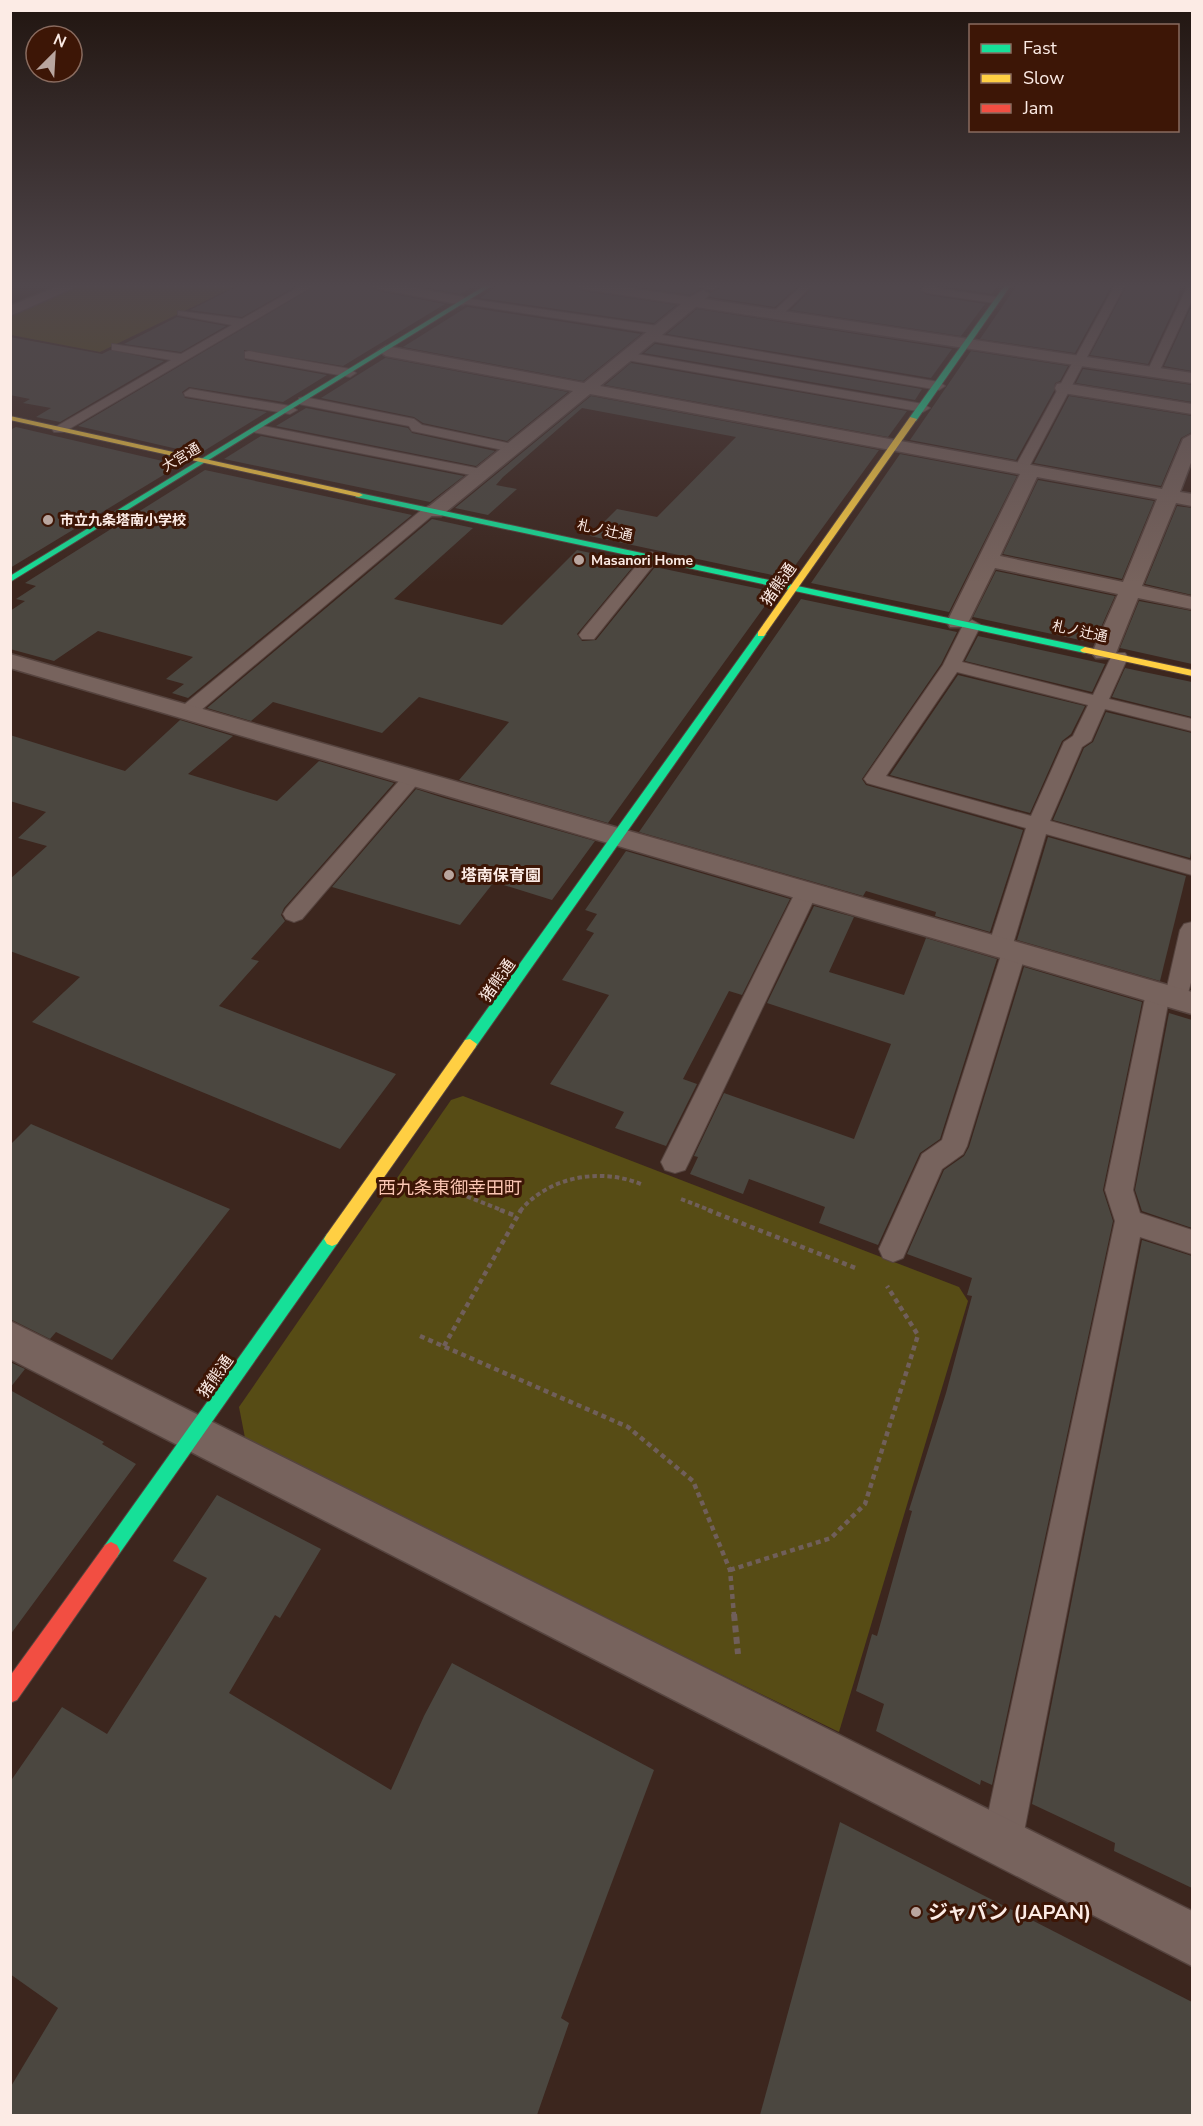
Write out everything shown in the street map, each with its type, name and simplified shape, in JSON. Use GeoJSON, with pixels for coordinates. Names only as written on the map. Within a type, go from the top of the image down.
{"type":"FeatureCollection","features":[{"type":"Feature","properties":{"kind":"street","name":"大宮通"},"geometry":{"type":"LineString","coordinates":[[10,580],[332,384]]}},
{"type":"Feature","properties":{"kind":"street"},"geometry":{"type":"LineString","coordinates":[[566,384],[1192,500]]}},
{"type":"Feature","properties":{"kind":"street"},"geometry":{"type":"LineString","coordinates":[[432,511],[591,384]]}},
{"type":"Feature","properties":{"kind":"street","name":"猪熊通"},"geometry":{"type":"LineString","coordinates":[[10,1693],[939,386]]}},
{"type":"Feature","properties":{"kind":"street"},"geometry":{"type":"LineString","coordinates":[[1063,388],[1192,409]]}},
{"type":"Feature","properties":{"kind":"street","name":"札ノ辻通"},"geometry":{"type":"LineString","coordinates":[[10,418],[203,462],[1192,673]]}},
{"type":"Feature","properties":{"kind":"street"},"geometry":{"type":"LineString","coordinates":[[1112,655],[1131,590],[1192,440]]}},
{"type":"Feature","properties":{"kind":"street"},"geometry":{"type":"LineString","coordinates":[[965,624],[1026,470]]}},
{"type":"Feature","properties":{"kind":"street"},"geometry":{"type":"LineString","coordinates":[[990,560],[1192,603]]}},
{"type":"Feature","properties":{"kind":"street"},"geometry":{"type":"LineString","coordinates":[[10,661],[1176,998]]}},
{"type":"Feature","properties":{"kind":"street"},"geometry":{"type":"LineString","coordinates":[[10,1340],[1192,1939]]}},
{"type":"Feature","properties":{"kind":"lane"},"geometry":{"type":"LineString","coordinates":[[59,429],[137,384]]}},
{"type":"Feature","properties":{"kind":"lane"},"geometry":{"type":"LineString","coordinates":[[786,384],[922,408]]}},
{"type":"Feature","properties":{"kind":"lane"},"geometry":{"type":"LineString","coordinates":[[929,384],[939,386]]}},
{"type":"Feature","properties":{"kind":"lane"},"geometry":{"type":"LineString","coordinates":[[1026,470],[1065,384]]}},
{"type":"Feature","properties":{"kind":"lane"},"geometry":{"type":"LineString","coordinates":[[190,393],[290,410]]}},
{"type":"Feature","properties":{"kind":"lane"},"geometry":{"type":"LineString","coordinates":[[304,401],[414,423],[417,428],[512,448]]}},
{"type":"Feature","properties":{"kind":"lane"},"geometry":{"type":"LineString","coordinates":[[258,429],[481,473]]}},
{"type":"Feature","properties":{"kind":"lane"},"geometry":{"type":"LineString","coordinates":[[187,712],[432,511]]}},
{"type":"Feature","properties":{"kind":"lane"},"geometry":{"type":"LineString","coordinates":[[588,635],[652,557]]}},
{"type":"Feature","properties":{"kind":"lane"},"geometry":{"type":"LineString","coordinates":[[965,624],[952,665],[874,779],[1192,868]]}},
{"type":"Feature","properties":{"kind":"lane"},"geometry":{"type":"LineString","coordinates":[[893,1250],[932,1162],[953,1146],[1007,950],[1038,825],[1074,742],[1081,741],[1098,700],[1112,655]]}},
{"type":"Feature","properties":{"kind":"lane"},"geometry":{"type":"LineString","coordinates":[[952,665],[1192,725]]}},
{"type":"Feature","properties":{"kind":"lane"},"geometry":{"type":"LineString","coordinates":[[294,914],[413,777]]}},
{"type":"Feature","properties":{"kind":"lane"},"geometry":{"type":"LineString","coordinates":[[675,1162],[807,891]]}},
{"type":"Feature","properties":{"kind":"lane"},"geometry":{"type":"LineString","coordinates":[[1002,1842],[1129,1221],[1119,1190],[1176,998],[1192,930]]}},
{"type":"Feature","properties":{"kind":"lane"},"geometry":{"type":"LineString","coordinates":[[1129,1221],[1192,1242]]}},
{"type":"Feature","properties":{"kind":"path"},"geometry":{"type":"LineString","coordinates":[[387,1164],[516,1216]]}},
{"type":"Feature","properties":{"kind":"path"},"geometry":{"type":"LineString","coordinates":[[444,1346],[516,1216],[532,1197],[572,1177],[627,1178],[648,1187]]}},
{"type":"Feature","properties":{"kind":"path"},"geometry":{"type":"LineString","coordinates":[[670,1195],[859,1269]]}},
{"type":"Feature","properties":{"kind":"path"},"geometry":{"type":"LineString","coordinates":[[730,1570],[831,1538],[865,1504],[918,1335],[882,1278]]}},
{"type":"Feature","properties":{"kind":"path"},"geometry":{"type":"LineString","coordinates":[[420,1336],[628,1426],[693,1481],[730,1570],[739,1659],[733,1705]]}},
{"type":"Feature","properties":{"kind":"shaded area"},"geometry":{"type":"Polygon","coordinates":[[[463,1096],[959,1287],[968,1301],[839,1732],[246,1443],[239,1407],[451,1100],[463,1096]]]}},
{"type":"Feature","properties":{"kind":"building"},"geometry":{"type":"Polygon","coordinates":[[[10,384],[124,384],[60,422],[36,417],[51,408],[23,403],[30,399],[10,395],[10,384]]]}},
{"type":"Feature","properties":{"kind":"building"},"geometry":{"type":"Polygon","coordinates":[[[149,384],[312,384],[283,402],[189,387],[182,392],[185,398],[267,412],[199,454],[78,426],[149,384]]]}},
{"type":"Feature","properties":{"kind":"building"},"geometry":{"type":"Polygon","coordinates":[[[343,384],[526,384],[568,392],[507,441],[423,423],[414,417],[321,398],[343,384]]]}},
{"type":"Feature","properties":{"kind":"building"},"geometry":{"type":"Polygon","coordinates":[[[753,384],[907,411],[888,437],[605,385],[753,384]]]}},
{"type":"Feature","properties":{"kind":"building"},"geometry":{"type":"Polygon","coordinates":[[[824,384],[894,384],[922,389],[915,400],[824,384]]]}},
{"type":"Feature","properties":{"kind":"building"},"geometry":{"type":"Polygon","coordinates":[[[948,384],[1055,384],[1054,391],[1016,460],[910,440],[948,384]]]}},
{"type":"Feature","properties":{"kind":"building"},"geometry":{"type":"Polygon","coordinates":[[[1083,384],[1192,385],[1192,402],[1083,384]]]}},
{"type":"Feature","properties":{"kind":"building"},"geometry":{"type":"Polygon","coordinates":[[[591,396],[879,450],[786,578],[590,536],[617,509],[657,517],[736,437],[582,408],[503,477],[496,485],[517,489],[488,515],[455,508],[591,396]]]}},
{"type":"Feature","properties":{"kind":"building"},"geometry":{"type":"Polygon","coordinates":[[[1069,396],[1192,416],[1192,432],[1181,438],[1161,486],[1034,463],[1069,396]]]}},
{"type":"Feature","properties":{"kind":"building"},"geometry":{"type":"Polygon","coordinates":[[[306,408],[408,428],[412,433],[495,451],[476,466],[276,426],[306,408]]]}},
{"type":"Feature","properties":{"kind":"building","name":"市立九条塔南小学校"},"geometry":{"type":"Polygon","coordinates":[[[16,427],[180,465],[10,568],[10,430],[16,427]]]}},
{"type":"Feature","properties":{"kind":"building"},"geometry":{"type":"Polygon","coordinates":[[[261,436],[464,476],[430,502],[224,459],[261,436]]]}},
{"type":"Feature","properties":{"kind":"building"},"geometry":{"type":"Polygon","coordinates":[[[900,454],[1017,476],[949,612],[811,583],[900,454]]]}},
{"type":"Feature","properties":{"kind":"building"},"geometry":{"type":"Polygon","coordinates":[[[205,470],[412,515],[188,698],[172,693],[184,684],[166,679],[193,657],[98,631],[54,661],[10,649],[10,611],[25,601],[16,599],[36,586],[25,583],[205,470]]]}},
{"type":"Feature","properties":{"kind":"building"},"geometry":{"type":"Polygon","coordinates":[[[1038,480],[1154,501],[1122,579],[1003,554],[1038,480]]]}},
{"type":"Feature","properties":{"kind":"building"},"geometry":{"type":"Polygon","coordinates":[[[1177,506],[1192,508],[1192,595],[1145,584],[1177,506]]]}},
{"type":"Feature","properties":{"kind":"building"},"geometry":{"type":"Polygon","coordinates":[[[432,519],[473,528],[394,599],[502,625],[577,550],[636,563],[577,634],[582,641],[596,640],[655,567],[775,592],[608,823],[459,780],[509,722],[419,697],[382,733],[273,702],[251,721],[207,708],[432,519]]]}},
{"type":"Feature","properties":{"kind":"building"},"geometry":{"type":"Polygon","coordinates":[[[996,571],[1115,596],[1094,643],[973,617],[996,571]]]}},
{"type":"Feature","properties":{"kind":"building"},"geometry":{"type":"Polygon","coordinates":[[[801,599],[957,632],[941,664],[862,779],[866,785],[1023,830],[990,932],[935,916],[936,912],[866,891],[863,896],[639,832],[801,599]]]}},
{"type":"Feature","properties":{"kind":"building"},"geometry":{"type":"Polygon","coordinates":[[[1139,601],[1192,611],[1192,664],[1120,648],[1139,601]]]}},
{"type":"Feature","properties":{"kind":"building"},"geometry":{"type":"Polygon","coordinates":[[[978,636],[1105,664],[1092,692],[965,661],[978,636]]]}},
{"type":"Feature","properties":{"kind":"building"},"geometry":{"type":"Polygon","coordinates":[[[1125,668],[1192,682],[1192,717],[1112,697],[1125,668]]]}},
{"type":"Feature","properties":{"kind":"building"},"geometry":{"type":"Polygon","coordinates":[[[958,675],[1085,706],[1071,734],[1062,741],[1030,813],[890,775],[958,675]]]}},
{"type":"Feature","properties":{"kind":"building"},"geometry":{"type":"Polygon","coordinates":[[[1106,712],[1192,733],[1192,847],[1190,858],[1053,820],[1084,748],[1093,742],[1106,712]]]}},
{"type":"Feature","properties":{"kind":"building"},"geometry":{"type":"Polygon","coordinates":[[[180,720],[233,736],[188,774],[277,801],[319,761],[394,783],[284,908],[281,915],[285,921],[251,959],[259,961],[219,1006],[396,1074],[340,1149],[32,1022],[80,977],[10,951],[10,879],[47,846],[18,838],[46,812],[10,801],[10,735],[125,771],[180,720]]]}},
{"type":"Feature","properties":{"kind":"building"},"geometry":{"type":"Polygon","coordinates":[[[416,789],[595,841],[552,900],[494,882],[460,925],[332,887],[416,789]]]}},
{"type":"Feature","properties":{"kind":"building"},"geometry":{"type":"Polygon","coordinates":[[[1048,837],[1186,876],[1160,981],[1017,940],[1048,837]]]}},
{"type":"Feature","properties":{"kind":"building"},"geometry":{"type":"Polygon","coordinates":[[[626,851],[790,899],[742,995],[729,991],[683,1079],[697,1084],[666,1146],[615,1128],[624,1112],[550,1084],[609,995],[562,980],[594,933],[586,930],[597,914],[585,910],[626,851]]]}},
{"type":"Feature","properties":{"kind":"building"},"geometry":{"type":"Polygon","coordinates":[[[814,906],[854,917],[829,972],[904,995],[926,938],[997,959],[940,1139],[920,1153],[878,1245],[819,1223],[825,1207],[749,1179],[743,1194],[690,1174],[698,1157],[694,1156],[724,1093],[854,1139],[891,1044],[767,1003],[814,906]]]}},
{"type":"Feature","properties":{"kind":"building"},"geometry":{"type":"Polygon","coordinates":[[[1024,967],[1142,1002],[1103,1190],[1113,1221],[992,1785],[981,1780],[980,1785],[876,1731],[884,1704],[856,1691],[872,1634],[877,1636],[912,1511],[909,1510],[946,1393],[972,1296],[967,1295],[972,1278],[907,1254],[944,1170],[964,1156],[969,1147],[1024,967]]]}},
{"type":"Feature","properties":{"kind":"building"},"geometry":{"type":"Polygon","coordinates":[[[1169,1013],[1192,1020],[1192,1228],[1142,1211],[1135,1190],[1169,1013]]]}},
{"type":"Feature","properties":{"kind":"building"},"geometry":{"type":"Polygon","coordinates":[[[31,1124],[230,1209],[112,1360],[56,1332],[50,1339],[10,1319],[10,1145],[31,1124]]]}},
{"type":"Feature","properties":{"kind":"building"},"geometry":{"type":"Polygon","coordinates":[[[1142,1240],[1192,1256],[1192,1888],[1114,1851],[1115,1843],[1032,1804],[1142,1240]]]}},
{"type":"Feature","properties":{"kind":"building"},"geometry":{"type":"Polygon","coordinates":[[[10,1362],[25,1369],[10,1388],[10,1362]]]}},
{"type":"Feature","properties":{"kind":"building"},"geometry":{"type":"Polygon","coordinates":[[[10,1390],[104,1442],[102,1444],[136,1464],[10,1635],[10,1390]]]}},
{"type":"Feature","properties":{"kind":"building"},"geometry":{"type":"Polygon","coordinates":[[[217,1495],[321,1549],[280,1618],[275,1615],[229,1693],[391,1790],[424,1716],[452,1663],[654,1770],[561,2018],[569,2023],[537,2115],[10,2115],[10,2088],[58,2008],[10,1974],[10,1782],[62,1707],[107,1734],[207,1578],[173,1561],[217,1495]]]}},
{"type":"Feature","properties":{"kind":"building","name":"ジャパン (JAPAN)"},"geometry":{"type":"Polygon","coordinates":[[[840,1822],[1192,2002],[1192,2115],[760,2115],[840,1822]]]}},
{"type":"Feature","properties":{"kind":"traffic: fast"},"geometry":{"type":"LineString","coordinates":[[10,580],[329,384]]}},
{"type":"Feature","properties":{"kind":"traffic: fast"},"geometry":{"type":"LineString","coordinates":[[913,419],[938,384]]}},
{"type":"Feature","properties":{"kind":"traffic: fast"},"geometry":{"type":"LineString","coordinates":[[359,495],[1085,650]]}},
{"type":"Feature","properties":{"kind":"traffic: fast"},"geometry":{"type":"LineString","coordinates":[[470,1044],[761,634]]}},
{"type":"Feature","properties":{"kind":"traffic: fast"},"geometry":{"type":"LineString","coordinates":[[111,1551],[332,1239]]}},
{"type":"Feature","properties":{"kind":"traffic: slow"},"geometry":{"type":"LineString","coordinates":[[10,418],[359,495]]}},
{"type":"Feature","properties":{"kind":"traffic: slow"},"geometry":{"type":"LineString","coordinates":[[761,634],[913,419]]}},
{"type":"Feature","properties":{"kind":"traffic: slow"},"geometry":{"type":"LineString","coordinates":[[1085,650],[1192,673]]}},
{"type":"Feature","properties":{"kind":"traffic: slow"},"geometry":{"type":"LineString","coordinates":[[332,1239],[470,1044]]}},
{"type":"Feature","properties":{"kind":"traffic: jam"},"geometry":{"type":"LineString","coordinates":[[10,1693],[111,1551]]}},
{"type":"Feature","properties":{"kind":"place","name":"市立九条塔南小学校"},"geometry":{"type":"Point","coordinates":[48,520]}},
{"type":"Feature","properties":{"kind":"place","name":"Masanori Home"},"geometry":{"type":"Point","coordinates":[579,560]}},
{"type":"Feature","properties":{"kind":"place","name":"塔南保育園"},"geometry":{"type":"Point","coordinates":[449,875]}},
{"type":"Feature","properties":{"kind":"place","name":"ジャパン (JAPAN)"},"geometry":{"type":"Point","coordinates":[916,1912]}},
{"type":"Feature","properties":{"kind":"district","name":"西九条東御幸田町"},"geometry":{"type":"Point","coordinates":[450,1188]}}]}
